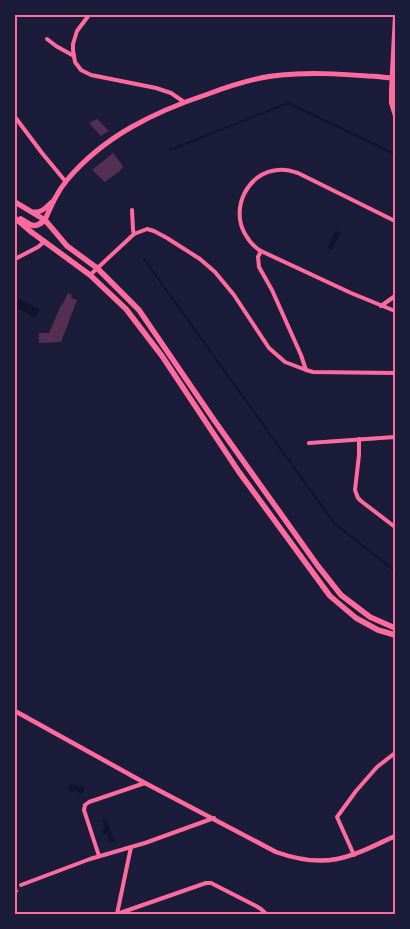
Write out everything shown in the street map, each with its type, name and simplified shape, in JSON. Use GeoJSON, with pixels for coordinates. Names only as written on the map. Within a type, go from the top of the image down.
{"type":"FeatureCollection","features":[{"type":"Feature","properties":{"kind":"main road"},"geometry":{"type":"LineString","coordinates":[[15,217],[34,226],[39,225],[45,220],[55,198],[66,182],[109,140],[141,122],[184,102],[227,86],[280,75],[330,73],[393,78]]}},
{"type":"Feature","properties":{"kind":"main road"},"geometry":{"type":"LineString","coordinates":[[34,212],[42,211],[55,198]]}},
{"type":"Feature","properties":{"kind":"main road"},"geometry":{"type":"LineString","coordinates":[[15,202],[45,220],[67,246],[97,268],[139,310],[214,420],[318,566],[341,595],[370,617],[395,628]]}},
{"type":"Feature","properties":{"kind":"main road"},"geometry":{"type":"LineString","coordinates":[[15,217],[90,275],[126,310],[162,356],[239,472],[330,596],[356,618],[378,630],[395,635]]}},
{"type":"Feature","properties":{"kind":"street"},"geometry":{"type":"LineString","coordinates":[[89,15],[76,34],[73,44],[77,65],[84,72],[156,88],[171,93],[184,102]]}},
{"type":"Feature","properties":{"kind":"street"},"geometry":{"type":"LineString","coordinates":[[189,15],[222,15]]}},
{"type":"Feature","properties":{"kind":"street"},"geometry":{"type":"LineString","coordinates":[[395,15],[391,104],[395,116]]}},
{"type":"Feature","properties":{"kind":"street"},"geometry":{"type":"LineString","coordinates":[[47,39],[74,56]]}},
{"type":"Feature","properties":{"kind":"street"},"geometry":{"type":"LineString","coordinates":[[15,118],[66,182]]}},
{"type":"Feature","properties":{"kind":"street"},"geometry":{"type":"LineString","coordinates":[[395,221],[298,173],[279,170],[268,172],[255,180],[241,201],[239,210],[241,228],[249,241],[261,251],[351,293],[395,311]]}},
{"type":"Feature","properties":{"kind":"street"},"geometry":{"type":"LineString","coordinates":[[132,210],[134,234]]}},
{"type":"Feature","properties":{"kind":"street"},"geometry":{"type":"LineString","coordinates":[[90,275],[134,234],[147,228],[200,259],[214,272],[234,295],[269,348],[285,362],[306,370],[395,373]]}},
{"type":"Feature","properties":{"kind":"street"},"geometry":{"type":"LineString","coordinates":[[15,259],[38,247],[45,241]]}},
{"type":"Feature","properties":{"kind":"street"},"geometry":{"type":"LineString","coordinates":[[261,251],[258,257],[259,267],[272,290],[306,370]]}},
{"type":"Feature","properties":{"kind":"street"},"geometry":{"type":"LineString","coordinates":[[381,306],[395,296]]}},
{"type":"Feature","properties":{"kind":"street"},"geometry":{"type":"LineString","coordinates":[[309,443],[395,437]]}},
{"type":"Feature","properties":{"kind":"street"},"geometry":{"type":"LineString","coordinates":[[359,440],[356,494],[367,506],[395,527]]}},
{"type":"Feature","properties":{"kind":"street"},"geometry":{"type":"LineString","coordinates":[[15,711],[276,852],[294,858],[321,861],[342,859],[395,836]]}},
{"type":"Feature","properties":{"kind":"street"},"geometry":{"type":"LineString","coordinates":[[354,855],[337,817],[366,779],[377,767],[395,753]]}},
{"type":"Feature","properties":{"kind":"street"},"geometry":{"type":"LineString","coordinates":[[99,856],[84,810],[85,805],[145,782]]}},
{"type":"Feature","properties":{"kind":"street"},"geometry":{"type":"LineString","coordinates":[[21,885],[90,859],[214,818]]}},
{"type":"Feature","properties":{"kind":"street"},"geometry":{"type":"LineString","coordinates":[[117,914],[131,847]]}},
{"type":"Feature","properties":{"kind":"street"},"geometry":{"type":"LineString","coordinates":[[117,914],[206,883],[211,883],[262,909],[266,914]]}},
{"type":"Feature","properties":{"kind":"path"},"geometry":{"type":"LineString","coordinates":[[15,896],[21,885]]}},
{"type":"Feature","properties":{"kind":"shaded area"},"geometry":{"type":"Polygon","coordinates":[[[336,231],[340,233],[332,250],[327,248],[336,231]]]}},
{"type":"Feature","properties":{"kind":"shaded area"},"geometry":{"type":"Polygon","coordinates":[[[20,299],[40,310],[35,318],[15,307],[20,299]]]}},
{"type":"Feature","properties":{"kind":"shaded area"},"geometry":{"type":"Polygon","coordinates":[[[71,784],[83,787],[84,791],[81,794],[77,791],[71,792],[68,789],[71,784]]]}},
{"type":"Feature","properties":{"kind":"shaded area"},"geometry":{"type":"Polygon","coordinates":[[[106,819],[115,841],[110,843],[107,834],[104,834],[102,831],[105,827],[102,820],[106,819]]]}},
{"type":"Feature","properties":{"kind":"building"},"geometry":{"type":"Polygon","coordinates":[[[97,119],[109,131],[101,136],[89,123],[97,119]]]}},
{"type":"Feature","properties":{"kind":"building"},"geometry":{"type":"Polygon","coordinates":[[[113,153],[123,166],[121,170],[105,182],[92,170],[113,153]]]}},
{"type":"Feature","properties":{"kind":"building"},"geometry":{"type":"Polygon","coordinates":[[[68,293],[72,295],[71,298],[77,300],[61,342],[39,343],[39,333],[49,333],[68,293]]]}},
{"type":"Feature","properties":{"kind":"waterway"},"geometry":{"type":"LineString","coordinates":[[170,150],[288,103],[395,154]]}},
{"type":"Feature","properties":{"kind":"waterway"},"geometry":{"type":"LineString","coordinates":[[144,259],[334,523],[395,571]]}}]}
